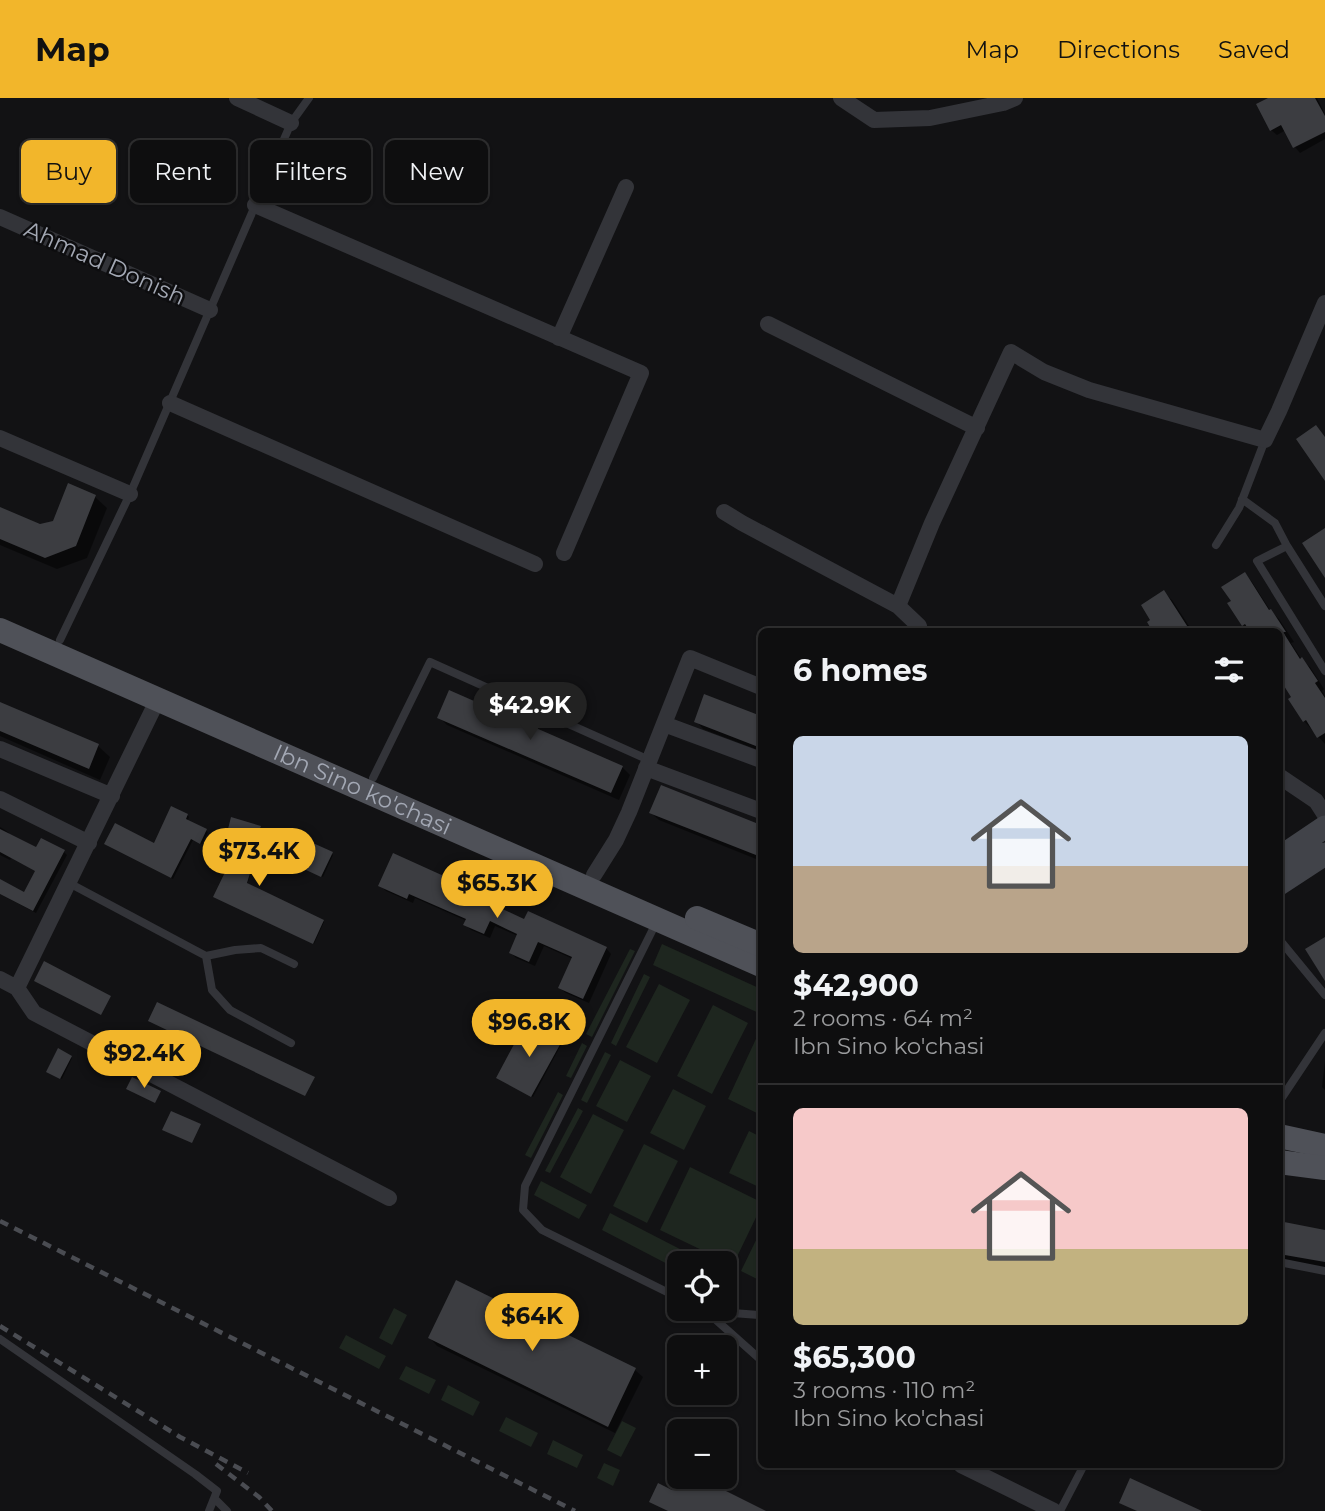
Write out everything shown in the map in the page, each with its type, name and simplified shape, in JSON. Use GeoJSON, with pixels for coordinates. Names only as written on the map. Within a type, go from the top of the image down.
{"type":"FeatureCollection","features":[{"type":"Feature","properties":{"kind":"main road","name":"Ibn Sino ko'chasi"},"geometry":{"type":"LineString","coordinates":[[0,613],[318,756],[758,944]]}},
{"type":"Feature","properties":{"kind":"main road","name":"Ibn Sino ko'chasi"},"geometry":{"type":"LineString","coordinates":[[0,631],[758,964]]}},
{"type":"Feature","properties":{"kind":"main road"},"geometry":{"type":"LineString","coordinates":[[1283,855],[1325,827]]}},
{"type":"Feature","properties":{"kind":"main road"},"geometry":{"type":"LineString","coordinates":[[1283,881],[1325,854]]}},
{"type":"Feature","properties":{"kind":"main road"},"geometry":{"type":"LineString","coordinates":[[1283,1137],[1325,1146]]}},
{"type":"Feature","properties":{"kind":"main road"},"geometry":{"type":"LineString","coordinates":[[1283,1163],[1325,1168]]}},
{"type":"Feature","properties":{"kind":"street"},"geometry":{"type":"LineString","coordinates":[[237,98],[291,123]]}},
{"type":"Feature","properties":{"kind":"street"},"geometry":{"type":"LineString","coordinates":[[841,98],[874,120],[930,118],[1003,103],[1015,98]]}},
{"type":"Feature","properties":{"kind":"street"},"geometry":{"type":"LineString","coordinates":[[559,338],[626,187]]}},
{"type":"Feature","properties":{"kind":"street"},"geometry":{"type":"LineString","coordinates":[[256,205],[641,373],[564,553]]}},
{"type":"Feature","properties":{"kind":"street","name":"Ahmad Donish"},"geometry":{"type":"LineString","coordinates":[[0,217],[210,310]]}},
{"type":"Feature","properties":{"kind":"street"},"geometry":{"type":"LineString","coordinates":[[898,606],[932,523],[1011,352],[1044,372],[1089,390],[1265,440],[1325,303]]}},
{"type":"Feature","properties":{"kind":"street"},"geometry":{"type":"LineString","coordinates":[[768,324],[977,428]]}},
{"type":"Feature","properties":{"kind":"street"},"geometry":{"type":"LineString","coordinates":[[170,403],[535,564]]}},
{"type":"Feature","properties":{"kind":"street"},"geometry":{"type":"LineString","coordinates":[[0,438],[130,494]]}},
{"type":"Feature","properties":{"kind":"street"},"geometry":{"type":"LineString","coordinates":[[724,512],[898,606],[919,628]]}},
{"type":"Feature","properties":{"kind":"street"},"geometry":{"type":"LineString","coordinates":[[594,876],[616,840],[690,659],[758,686]]}},
{"type":"Feature","properties":{"kind":"street"},"geometry":{"type":"LineString","coordinates":[[17,988],[158,701]]}},
{"type":"Feature","properties":{"kind":"street"},"geometry":{"type":"LineString","coordinates":[[664,724],[758,759]]}},
{"type":"Feature","properties":{"kind":"street"},"geometry":{"type":"LineString","coordinates":[[0,750],[112,796]]}},
{"type":"Feature","properties":{"kind":"street"},"geometry":{"type":"LineString","coordinates":[[648,764],[758,810]]}},
{"type":"Feature","properties":{"kind":"street"},"geometry":{"type":"LineString","coordinates":[[1283,779],[1315,802],[1325,814]]}},
{"type":"Feature","properties":{"kind":"street"},"geometry":{"type":"LineString","coordinates":[[0,799],[89,843]]}},
{"type":"Feature","properties":{"kind":"street"},"geometry":{"type":"LineString","coordinates":[[0,979],[17,988],[34,1013],[389,1198]]}},
{"type":"Feature","properties":{"kind":"street"},"geometry":{"type":"LineString","coordinates":[[967,1468],[1054,1511]]}},
{"type":"Feature","properties":{"kind":"lane"},"geometry":{"type":"LineString","coordinates":[[60,640],[130,494],[291,123],[309,98]]}},
{"type":"Feature","properties":{"kind":"lane"},"geometry":{"type":"LineString","coordinates":[[1216,545],[1239,508],[1265,440]]}},
{"type":"Feature","properties":{"kind":"lane"},"geometry":{"type":"LineString","coordinates":[[1242,499],[1275,523],[1325,606]]}},
{"type":"Feature","properties":{"kind":"lane"},"geometry":{"type":"LineString","coordinates":[[1287,546],[1257,561],[1325,671]]}},
{"type":"Feature","properties":{"kind":"lane"},"geometry":{"type":"LineString","coordinates":[[373,778],[430,662],[648,764]]}},
{"type":"Feature","properties":{"kind":"lane"},"geometry":{"type":"LineString","coordinates":[[69,883],[206,956],[261,948],[294,964]]}},
{"type":"Feature","properties":{"kind":"lane"},"geometry":{"type":"LineString","coordinates":[[658,918],[525,1186],[523,1210],[542,1230],[667,1292]]}},
{"type":"Feature","properties":{"kind":"lane"},"geometry":{"type":"LineString","coordinates":[[1283,944],[1325,995]]}},
{"type":"Feature","properties":{"kind":"lane"},"geometry":{"type":"LineString","coordinates":[[206,956],[212,990],[230,1010],[291,1043]]}},
{"type":"Feature","properties":{"kind":"lane"},"geometry":{"type":"LineString","coordinates":[[1283,1096],[1325,1033]]}},
{"type":"Feature","properties":{"kind":"lane"},"geometry":{"type":"LineString","coordinates":[[1283,1263],[1325,1271]]}},
{"type":"Feature","properties":{"kind":"lane"},"geometry":{"type":"LineString","coordinates":[[737,1313],[758,1315]]}},
{"type":"Feature","properties":{"kind":"lane"},"geometry":{"type":"LineString","coordinates":[[717,1321],[758,1357]]}},
{"type":"Feature","properties":{"kind":"lane"},"geometry":{"type":"LineString","coordinates":[[0,1339],[216,1491],[209,1511]]}},
{"type":"Feature","properties":{"kind":"lane"},"geometry":{"type":"LineString","coordinates":[[1060,1511],[1082,1468]]}},
{"type":"Feature","properties":{"kind":"lane"},"geometry":{"type":"LineString","coordinates":[[215,1499],[227,1511]]}},
{"type":"Feature","properties":{"kind":"shaded area"},"geometry":{"type":"Polygon","coordinates":[[[662,944],[758,988],[758,1013],[653,965],[662,944]]]}},
{"type":"Feature","properties":{"kind":"shaded area"},"geometry":{"type":"Polygon","coordinates":[[[630,949],[635,951],[592,1037],[586,1034],[630,949]]]}},
{"type":"Feature","properties":{"kind":"shaded area"},"geometry":{"type":"Polygon","coordinates":[[[644,974],[650,977],[616,1046],[611,1043],[644,974]]]}},
{"type":"Feature","properties":{"kind":"shaded area"},"geometry":{"type":"Polygon","coordinates":[[[659,984],[690,1000],[657,1063],[626,1047],[659,984]]]}},
{"type":"Feature","properties":{"kind":"shaded area"},"geometry":{"type":"Polygon","coordinates":[[[713,1005],[748,1023],[712,1094],[677,1076],[713,1005]]]}},
{"type":"Feature","properties":{"kind":"shaded area"},"geometry":{"type":"Polygon","coordinates":[[[758,1034],[758,1114],[728,1099],[758,1034]]]}},
{"type":"Feature","properties":{"kind":"shaded area"},"geometry":{"type":"Polygon","coordinates":[[[582,1043],[587,1046],[571,1078],[566,1076],[582,1043]]]}},
{"type":"Feature","properties":{"kind":"shaded area"},"geometry":{"type":"Polygon","coordinates":[[[605,1052],[611,1055],[587,1103],[581,1100],[605,1052]]]}},
{"type":"Feature","properties":{"kind":"shaded area"},"geometry":{"type":"Polygon","coordinates":[[[620,1060],[651,1076],[627,1122],[596,1106],[620,1060]]]}},
{"type":"Feature","properties":{"kind":"shaded area"},"geometry":{"type":"Polygon","coordinates":[[[673,1089],[706,1106],[684,1150],[650,1133],[673,1089]]]}},
{"type":"Feature","properties":{"kind":"shaded area"},"geometry":{"type":"Polygon","coordinates":[[[558,1092],[563,1095],[531,1158],[525,1155],[558,1092]]]}},
{"type":"Feature","properties":{"kind":"shaded area"},"geometry":{"type":"Polygon","coordinates":[[[578,1108],[583,1111],[550,1173],[545,1171],[578,1108]]]}},
{"type":"Feature","properties":{"kind":"shaded area"},"geometry":{"type":"Polygon","coordinates":[[[593,1114],[624,1130],[591,1194],[560,1177],[593,1114]]]}},
{"type":"Feature","properties":{"kind":"shaded area"},"geometry":{"type":"Polygon","coordinates":[[[749,1131],[758,1136],[758,1187],[729,1173],[749,1131]]]}},
{"type":"Feature","properties":{"kind":"shaded area"},"geometry":{"type":"Polygon","coordinates":[[[644,1144],[678,1161],[647,1223],[613,1206],[644,1144]]]}},
{"type":"Feature","properties":{"kind":"shaded area"},"geometry":{"type":"Polygon","coordinates":[[[690,1167],[758,1201],[758,1213],[737,1257],[737,1251],[704,1251],[660,1230],[690,1167]]]}},
{"type":"Feature","properties":{"kind":"shaded area"},"geometry":{"type":"Polygon","coordinates":[[[541,1181],[587,1205],[579,1219],[534,1195],[541,1181]]]}},
{"type":"Feature","properties":{"kind":"shaded area"},"geometry":{"type":"Polygon","coordinates":[[[610,1213],[684,1251],[667,1251],[667,1264],[602,1230],[610,1213]]]}},
{"type":"Feature","properties":{"kind":"shaded area"},"geometry":{"type":"Polygon","coordinates":[[[758,1236],[758,1280],[741,1271],[758,1236]]]}},
{"type":"Feature","properties":{"kind":"shaded area"},"geometry":{"type":"Polygon","coordinates":[[[394,1308],[407,1315],[392,1345],[379,1338],[394,1308]]]}},
{"type":"Feature","properties":{"kind":"shaded area"},"geometry":{"type":"Polygon","coordinates":[[[346,1335],[386,1356],[379,1369],[339,1348],[346,1335]]]}},
{"type":"Feature","properties":{"kind":"shaded area"},"geometry":{"type":"Polygon","coordinates":[[[406,1366],[436,1380],[429,1394],[399,1379],[406,1366]]]}},
{"type":"Feature","properties":{"kind":"shaded area"},"geometry":{"type":"Polygon","coordinates":[[[448,1385],[480,1402],[473,1416],[441,1400],[448,1385]]]}},
{"type":"Feature","properties":{"kind":"shaded area"},"geometry":{"type":"Polygon","coordinates":[[[506,1417],[538,1433],[531,1447],[499,1431],[506,1417]]]}},
{"type":"Feature","properties":{"kind":"shaded area"},"geometry":{"type":"Polygon","coordinates":[[[622,1421],[636,1428],[621,1457],[607,1450],[622,1421]]]}},
{"type":"Feature","properties":{"kind":"shaded area"},"geometry":{"type":"Polygon","coordinates":[[[553,1440],[583,1455],[577,1468],[547,1454],[553,1440]]]}},
{"type":"Feature","properties":{"kind":"shaded area"},"geometry":{"type":"Polygon","coordinates":[[[604,1463],[620,1470],[613,1486],[597,1478],[604,1463]]]}},
{"type":"Feature","properties":{"kind":"building"},"geometry":{"type":"Polygon","coordinates":[[[1268,98],[1315,98],[1325,116],[1325,132],[1293,148],[1281,125],[1270,131],[1256,104],[1268,98]]]}},
{"type":"Feature","properties":{"kind":"building"},"geometry":{"type":"Polygon","coordinates":[[[1316,425],[1325,437],[1325,481],[1296,439],[1316,425]]]}},
{"type":"Feature","properties":{"kind":"building"},"geometry":{"type":"Polygon","coordinates":[[[68,483],[96,495],[76,546],[45,558],[0,539],[0,507],[40,524],[53,521],[68,483]]]}},
{"type":"Feature","properties":{"kind":"building"},"geometry":{"type":"Polygon","coordinates":[[[1325,528],[1325,578],[1302,543],[1325,528]]]}},
{"type":"Feature","properties":{"kind":"building"},"geometry":{"type":"Polygon","coordinates":[[[1245,572],[1286,632],[1283,632],[1283,628],[1248,628],[1245,624],[1242,626],[1227,603],[1231,601],[1221,587],[1245,572]]]}},
{"type":"Feature","properties":{"kind":"building"},"geometry":{"type":"Polygon","coordinates":[[[1164,590],[1188,628],[1151,628],[1147,622],[1150,620],[1141,605],[1164,590]]]}},
{"type":"Feature","properties":{"kind":"building"},"geometry":{"type":"Polygon","coordinates":[[[1283,632],[1318,681],[1315,683],[1325,698],[1325,733],[1317,738],[1288,699],[1291,697],[1283,684],[1283,632]]]}},
{"type":"Feature","properties":{"kind":"building"},"geometry":{"type":"Polygon","coordinates":[[[449,690],[623,766],[611,793],[437,718],[449,690]]]}},
{"type":"Feature","properties":{"kind":"building"},"geometry":{"type":"Polygon","coordinates":[[[704,694],[758,715],[758,747],[694,722],[704,694]]]}},
{"type":"Feature","properties":{"kind":"building"},"geometry":{"type":"Polygon","coordinates":[[[0,702],[99,744],[89,769],[0,731],[0,702]]]}},
{"type":"Feature","properties":{"kind":"building"},"geometry":{"type":"Polygon","coordinates":[[[661,785],[758,824],[758,856],[649,813],[661,785]]]}},
{"type":"Feature","properties":{"kind":"building"},"geometry":{"type":"Polygon","coordinates":[[[171,806],[188,814],[186,819],[207,829],[200,844],[191,839],[171,878],[104,844],[115,823],[154,843],[171,806]]]}},
{"type":"Feature","properties":{"kind":"building"},"geometry":{"type":"Polygon","coordinates":[[[231,817],[261,826],[256,839],[260,841],[247,883],[324,920],[313,944],[213,897],[229,864],[225,862],[234,831],[228,829],[231,817]]]}},
{"type":"Feature","properties":{"kind":"building"},"geometry":{"type":"Polygon","coordinates":[[[0,829],[36,847],[41,838],[65,850],[33,911],[0,894],[0,879],[24,892],[35,871],[0,852],[0,829]]]}},
{"type":"Feature","properties":{"kind":"building"},"geometry":{"type":"Polygon","coordinates":[[[286,831],[333,852],[321,877],[274,855],[286,831]]]}},
{"type":"Feature","properties":{"kind":"building"},"geometry":{"type":"Polygon","coordinates":[[[393,853],[499,901],[496,906],[524,919],[528,911],[607,947],[583,999],[558,988],[572,957],[538,942],[529,962],[509,953],[517,934],[490,921],[484,934],[463,925],[466,919],[409,894],[407,899],[378,886],[393,853]]]}},
{"type":"Feature","properties":{"kind":"building"},"geometry":{"type":"Polygon","coordinates":[[[1325,937],[1325,981],[1305,949],[1325,937]]]}},
{"type":"Feature","properties":{"kind":"building"},"geometry":{"type":"Polygon","coordinates":[[[44,961],[111,996],[101,1015],[34,981],[44,961]]]}},
{"type":"Feature","properties":{"kind":"building"},"geometry":{"type":"Polygon","coordinates":[[[157,1002],[315,1077],[305,1096],[148,1021],[157,1002]]]}},
{"type":"Feature","properties":{"kind":"building"},"geometry":{"type":"Polygon","coordinates":[[[526,1022],[562,1041],[531,1097],[496,1078],[526,1022]]]}},
{"type":"Feature","properties":{"kind":"building"},"geometry":{"type":"Polygon","coordinates":[[[58,1048],[72,1056],[60,1079],[46,1072],[58,1048]]]}},
{"type":"Feature","properties":{"kind":"building"},"geometry":{"type":"Polygon","coordinates":[[[132,1077],[161,1091],[155,1103],[126,1089],[132,1077]]]}},
{"type":"Feature","properties":{"kind":"building"},"geometry":{"type":"Polygon","coordinates":[[[171,1111],[201,1124],[192,1143],[162,1130],[171,1111]]]}},
{"type":"Feature","properties":{"kind":"building"},"geometry":{"type":"Polygon","coordinates":[[[1283,1222],[1325,1230],[1325,1262],[1283,1255],[1283,1222]]]}},
{"type":"Feature","properties":{"kind":"building"},"geometry":{"type":"Polygon","coordinates":[[[456,1280],[636,1368],[608,1427],[428,1338],[456,1280]]]}},
{"type":"Feature","properties":{"kind":"building"},"geometry":{"type":"Polygon","coordinates":[[[1130,1478],[1202,1511],[1137,1511],[1119,1503],[1130,1478]]]}},
{"type":"Feature","properties":{"kind":"building"},"geometry":{"type":"Polygon","coordinates":[[[658,1483],[672,1490],[722,1489],[766,1511],[668,1511],[649,1502],[658,1483]]]}},
{"type":"Feature","properties":{"kind":"railway"},"geometry":{"type":"LineString","coordinates":[[0,1221],[575,1511]]}},
{"type":"Feature","properties":{"kind":"railway"},"geometry":{"type":"LineString","coordinates":[[0,1326],[180,1437],[248,1473]]}},
{"type":"Feature","properties":{"kind":"railway"},"geometry":{"type":"LineString","coordinates":[[216,1464],[259,1497],[272,1511]]}}]}
